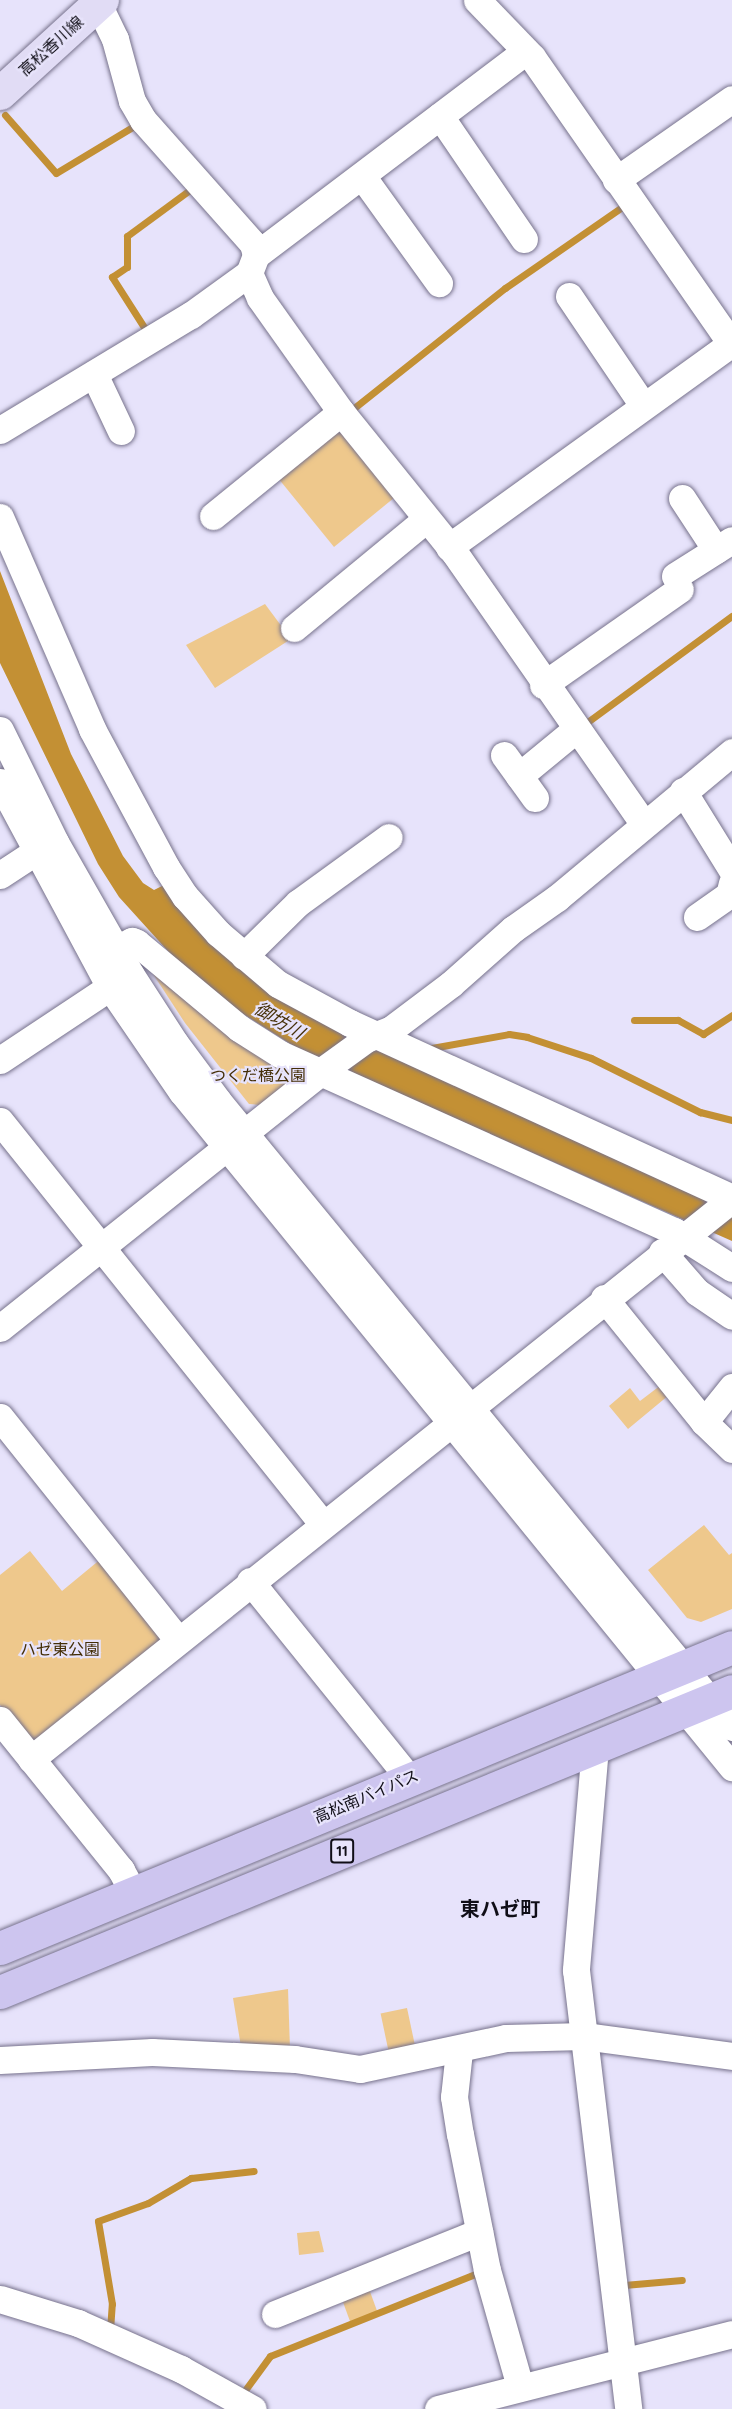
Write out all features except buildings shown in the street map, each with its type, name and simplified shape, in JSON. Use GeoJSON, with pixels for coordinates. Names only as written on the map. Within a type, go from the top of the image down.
{"type":"FeatureCollection","features":[{"type":"Feature","properties":{"kind":"highway","name":"高松南バイパス"},"geometry":{"type":"LineString","coordinates":[[0,1948],[732,1647]]}},
{"type":"Feature","properties":{"kind":"highway","name":"11"},"geometry":{"type":"LineString","coordinates":[[0,1992],[709,1700]]}},
{"type":"Feature","properties":{"kind":"main road","name":"高松香川線"},"geometry":{"type":"LineString","coordinates":[[0,93],[100,2]]}},
{"type":"Feature","properties":{"kind":"street"},"geometry":{"type":"LineString","coordinates":[[449,547],[642,404],[731,343],[526,51],[477,0]]}},
{"type":"Feature","properties":{"kind":"street"},"geometry":{"type":"LineString","coordinates":[[100,2],[115,39],[138,111],[246,233],[260,298],[342,412],[449,547],[543,685],[644,824]]}},
{"type":"Feature","properties":{"kind":"street"},"geometry":{"type":"LineString","coordinates":[[0,430],[191,315],[362,176],[526,51]]}},
{"type":"Feature","properties":{"kind":"street"},"geometry":{"type":"LineString","coordinates":[[616,180],[732,99]]}},
{"type":"Feature","properties":{"kind":"street"},"geometry":{"type":"LineString","coordinates":[[440,117],[524,239]]}},
{"type":"Feature","properties":{"kind":"street"},"geometry":{"type":"LineString","coordinates":[[362,176],[439,283]]}},
{"type":"Feature","properties":{"kind":"street"},"geometry":{"type":"LineString","coordinates":[[568,296],[642,404]]}},
{"type":"Feature","properties":{"kind":"street"},"geometry":{"type":"LineString","coordinates":[[94,374],[122,431]]}},
{"type":"Feature","properties":{"kind":"street"},"geometry":{"type":"LineString","coordinates":[[213,516],[342,412]]}},
{"type":"Feature","properties":{"kind":"street"},"geometry":{"type":"LineString","coordinates":[[543,685],[724,545],[682,498]]}},
{"type":"Feature","properties":{"kind":"street"},"geometry":{"type":"LineString","coordinates":[[0,517],[69,682],[166,867],[185,896],[244,956],[279,984],[372,1037],[730,1201],[604,1298],[322,1523],[31,1759]]}},
{"type":"Feature","properties":{"kind":"street"},"geometry":{"type":"LineString","coordinates":[[294,628],[426,519]]}},
{"type":"Feature","properties":{"kind":"street"},"geometry":{"type":"LineString","coordinates":[[0,730],[55,842],[116,949],[235,1140]]}},
{"type":"Feature","properties":{"kind":"street"},"geometry":{"type":"LineString","coordinates":[[519,776],[575,730]]}},
{"type":"Feature","properties":{"kind":"street"},"geometry":{"type":"LineString","coordinates":[[0,1329],[322,1071],[451,984],[732,752]]}},
{"type":"Feature","properties":{"kind":"street"},"geometry":{"type":"LineString","coordinates":[[0,782],[35,852],[110,987],[670,1672],[709,1700],[732,1727]]}},
{"type":"Feature","properties":{"kind":"street"},"geometry":{"type":"LineString","coordinates":[[683,791],[732,870]]}},
{"type":"Feature","properties":{"kind":"street"},"geometry":{"type":"LineString","coordinates":[[244,956],[298,903],[388,837]]}},
{"type":"Feature","properties":{"kind":"street"},"geometry":{"type":"LineString","coordinates":[[0,875],[35,852]]}},
{"type":"Feature","properties":{"kind":"street"},"geometry":{"type":"LineString","coordinates":[[697,917],[729,895],[732,883]]}},
{"type":"Feature","properties":{"kind":"street"},"geometry":{"type":"LineString","coordinates":[[116,949],[132,941],[238,1028],[322,1071],[679,1242],[729,1261]]}},
{"type":"Feature","properties":{"kind":"street"},"geometry":{"type":"LineString","coordinates":[[0,1060],[110,987]]}},
{"type":"Feature","properties":{"kind":"street"},"geometry":{"type":"LineString","coordinates":[[0,1121],[322,1523]]}},
{"type":"Feature","properties":{"kind":"street"},"geometry":{"type":"LineString","coordinates":[[679,1242],[697,1292],[732,1316]]}},
{"type":"Feature","properties":{"kind":"street"},"geometry":{"type":"LineString","coordinates":[[604,1298],[704,1422],[732,1449]]}},
{"type":"Feature","properties":{"kind":"street"},"geometry":{"type":"LineString","coordinates":[[704,1422],[732,1387]]}},
{"type":"Feature","properties":{"kind":"street"},"geometry":{"type":"LineString","coordinates":[[0,1417],[178,1640]]}},
{"type":"Feature","properties":{"kind":"street"},"geometry":{"type":"LineString","coordinates":[[250,1581],[409,1778]]}},
{"type":"Feature","properties":{"kind":"street"},"geometry":{"type":"LineString","coordinates":[[709,1700],[732,1767]]}},
{"type":"Feature","properties":{"kind":"street"},"geometry":{"type":"LineString","coordinates":[[0,1720],[121,1870],[132,1893]]}},
{"type":"Feature","properties":{"kind":"street"},"geometry":{"type":"LineString","coordinates":[[595,1747],[576,1970],[628,2409]]}},
{"type":"Feature","properties":{"kind":"street"},"geometry":{"type":"LineString","coordinates":[[0,2060],[152,2052],[295,2059],[360,2070],[459,2051],[506,2038],[584,2036],[732,2056]]}},
{"type":"Feature","properties":{"kind":"street"},"geometry":{"type":"LineString","coordinates":[[459,2051],[454,2097],[479,2232],[520,2387]]}},
{"type":"Feature","properties":{"kind":"street"},"geometry":{"type":"LineString","coordinates":[[275,2314],[479,2232]]}},
{"type":"Feature","properties":{"kind":"street"},"geometry":{"type":"LineString","coordinates":[[3,2292],[181,2369],[253,2409]]}},
{"type":"Feature","properties":{"kind":"street"},"geometry":{"type":"LineString","coordinates":[[438,2409],[732,2334]]}},
{"type":"Feature","properties":{"kind":"green space"},"geometry":{"type":"Polygon","coordinates":[[[338,432],[352,434],[400,493],[334,547],[278,478],[338,432]]]}},
{"type":"Feature","properties":{"kind":"green space"},"geometry":{"type":"Polygon","coordinates":[[[265,604],[291,639],[215,688],[186,645],[265,604]]]}},
{"type":"Feature","properties":{"kind":"green space","name":"つくだ橋公園"},"geometry":{"type":"Polygon","coordinates":[[[142,957],[304,1070],[261,1105],[249,1104],[185,1023],[142,957]]]}},
{"type":"Feature","properties":{"kind":"green space"},"geometry":{"type":"Polygon","coordinates":[[[661,1385],[669,1395],[628,1429],[609,1406],[630,1388],[640,1401],[661,1385]]]}},
{"type":"Feature","properties":{"kind":"green space"},"geometry":{"type":"Polygon","coordinates":[[[704,1525],[729,1555],[732,1553],[732,1609],[701,1622],[687,1618],[648,1570],[704,1525]]]}},
{"type":"Feature","properties":{"kind":"green space","name":"ハゼ東公園"},"geometry":{"type":"Polygon","coordinates":[[[30,1551],[62,1591],[102,1558],[161,1633],[160,1643],[38,1741],[28,1740],[0,1705],[0,1575],[30,1551]]]}},
{"type":"Feature","properties":{"kind":"green space"},"geometry":{"type":"Polygon","coordinates":[[[288,1989],[290,2049],[241,2047],[233,1998],[288,1989]]]}},
{"type":"Feature","properties":{"kind":"green space"},"geometry":{"type":"Polygon","coordinates":[[[407,2008],[416,2052],[390,2058],[381,2014],[407,2008]]]}},
{"type":"Feature","properties":{"kind":"green space"},"geometry":{"type":"Polygon","coordinates":[[[319,2231],[324,2252],[299,2255],[297,2233],[319,2231]]]}},
{"type":"Feature","properties":{"kind":"green space"},"geometry":{"type":"Polygon","coordinates":[[[368,2286],[378,2314],[351,2324],[341,2296],[368,2286]]]}},
{"type":"Feature","properties":{"kind":"water","name":"御坊川"},"geometry":{"type":"Polygon","coordinates":[[[0,571],[71,754],[123,856],[143,883],[154,890],[164,885],[230,960],[732,1204],[732,1241],[300,1050],[226,1003],[176,960],[119,897],[98,864],[0,663],[0,571]]]}},
{"type":"Feature","properties":{"kind":"waterway"},"geometry":{"type":"LineString","coordinates":[[5,115],[56,173],[139,123]]}},
{"type":"Feature","properties":{"kind":"waterway"},"geometry":{"type":"LineString","coordinates":[[149,335],[112,277],[127,267],[127,236],[195,186]]}},
{"type":"Feature","properties":{"kind":"waterway"},"geometry":{"type":"LineString","coordinates":[[349,412],[505,288],[625,205]]}},
{"type":"Feature","properties":{"kind":"waterway"},"geometry":{"type":"LineString","coordinates":[[582,726],[732,616]]}},
{"type":"Feature","properties":{"kind":"waterway"},"geometry":{"type":"LineString","coordinates":[[634,1020],[678,1020],[703,1034],[732,1015]]}},
{"type":"Feature","properties":{"kind":"waterway"},"geometry":{"type":"LineString","coordinates":[[426,1049],[509,1034],[527,1037],[591,1058],[700,1112],[732,1120]]}},
{"type":"Feature","properties":{"kind":"waterway"},"geometry":{"type":"LineString","coordinates":[[110,2330],[112,2304],[98,2221],[148,2203],[191,2178],[254,2171]]}},
{"type":"Feature","properties":{"kind":"waterway"},"geometry":{"type":"LineString","coordinates":[[240,2397],[270,2356],[483,2271]]}},
{"type":"Feature","properties":{"kind":"waterway"},"geometry":{"type":"LineString","coordinates":[[624,2285],[682,2280]]}},
{"type":"Feature","properties":{"kind":"district","name":"東ハゼ町"},"geometry":{"type":"Point","coordinates":[500,1908]}}]}
